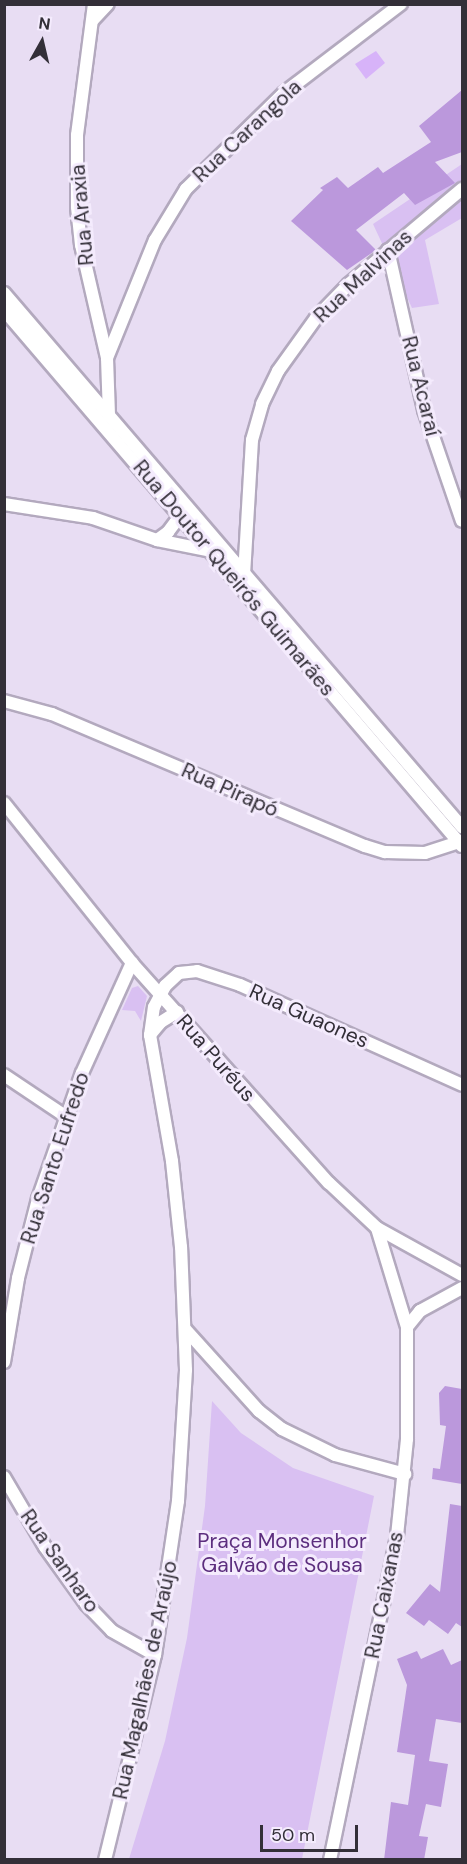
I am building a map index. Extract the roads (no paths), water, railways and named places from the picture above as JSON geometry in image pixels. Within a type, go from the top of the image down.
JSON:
[{"type":"street","name":"Rua Araxia","points":[[94,4],[76,135],[77,207],[81,245],[107,364],[106,417]]},
{"type":"street","points":[[92,21],[108,4]]},
{"type":"street","name":"Rua Carangola","points":[[96,397],[154,240],[171,209],[202,170],[284,93],[401,4]]},
{"type":"street","name":"Rua Malvinas","points":[[241,585],[245,572],[252,440],[262,404],[278,371],[316,318],[388,250],[462,189]]},
{"type":"street","name":"Rua Acaraí","points":[[388,250],[424,410],[462,521]]},
{"type":"street","name":"Rua Doutor Queirós Guimarães","points":[[4,293],[96,397],[106,417]]},
{"type":"street","name":"Rua Doutor Queirós Guimarães","points":[[4,310],[106,417],[184,512],[209,551],[241,585],[461,843]]},
{"type":"street","points":[[4,504],[93,518],[157,540],[209,551],[224,549]]},
{"type":"street","points":[[157,540],[184,512]]},
{"type":"street","name":"Rua Doutor Queirós Guimarães","points":[[184,512],[245,572],[462,827]]},
{"type":"street","name":"Rua Pirapó","points":[[4,700],[52,714],[365,846],[385,852],[425,854],[461,843]]},
{"type":"street","name":"Rua Puréus","points":[[4,803],[132,963],[329,1183],[378,1228],[462,1275]]},
{"type":"street","name":"Rua Santo Eufredo","points":[[4,1362],[18,1278],[65,1116],[132,963]]},
{"type":"street","name":"Rua Guaones","points":[[160,993],[179,973],[216,975],[462,1085]]},
{"type":"street","name":"Rua Magalhães de Araújo","points":[[105,1860],[155,1655],[178,1501],[186,1330],[172,1161],[150,1035],[151,1019],[160,993]]},
{"type":"street","points":[[150,1035],[161,1022],[177,1012]]},
{"type":"street","points":[[4,1076],[65,1116]]},
{"type":"street","name":"Rua Caixanas","points":[[330,1860],[397,1536],[405,1474],[407,1327],[378,1228]]},
{"type":"street","points":[[407,1327],[420,1311],[462,1288]]},
{"type":"street","points":[[186,1330],[253,1404],[282,1429],[335,1455],[405,1474]]},
{"type":"street","name":"Rua Sanharo","points":[[4,1477],[45,1547],[86,1604],[112,1630],[155,1655]]},
{"type":"park label","name":"Praça Monsenhor Galvão de Sousa","points":[[282,1553]]}]
